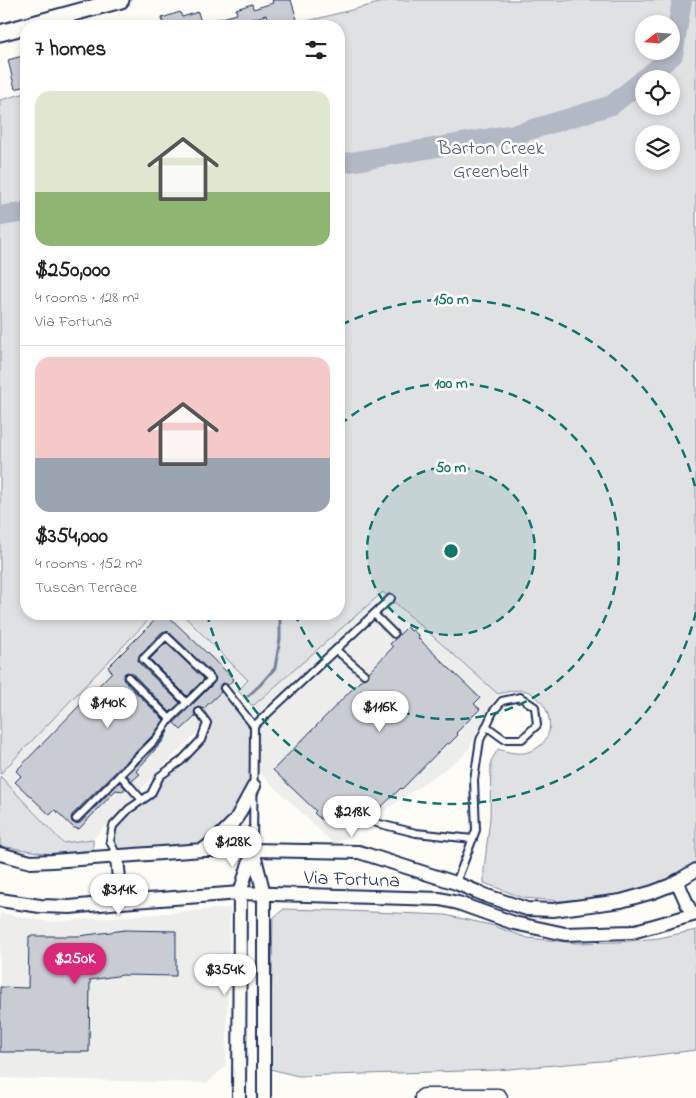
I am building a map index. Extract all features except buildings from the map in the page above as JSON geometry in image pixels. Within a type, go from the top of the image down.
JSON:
[{"type":"main road","points":[[424,1098],[498,1098]]},
{"type":"street","points":[[37,20],[80,5],[121,0]]},
{"type":"street","points":[[0,33],[20,26]]},
{"type":"street","points":[[203,850],[235,821],[254,786]]},
{"type":"street","name":"Via Fortuna","points":[[0,854],[32,862],[203,850],[359,852],[456,883],[487,896],[527,909],[553,910],[621,901],[653,892],[696,870]]},
{"type":"street","points":[[239,1098],[240,893],[253,850]]},
{"type":"street","points":[[253,850],[264,894],[264,1098]]},
{"type":"street","points":[[117,857],[121,902]]},
{"type":"street","points":[[677,881],[694,914]]},
{"type":"street","points":[[450,901],[456,883]]},
{"type":"street","name":"Via Fortuna","points":[[0,900],[40,906],[70,907],[240,893],[440,899],[458,903],[514,923],[565,934],[632,932],[694,914]]},
{"type":"lane","points":[[254,726],[391,598]]},
{"type":"lane","points":[[374,614],[394,634]]},
{"type":"lane","points":[[76,819],[157,738],[170,719],[187,703],[211,679],[166,636],[143,659],[187,703]]},
{"type":"lane","points":[[336,650],[364,674]]},
{"type":"lane","points":[[128,677],[170,719]]},
{"type":"lane","points":[[224,688],[254,726],[253,850]]},
{"type":"lane","points":[[456,883],[476,830],[474,780],[480,740],[486,726],[493,712],[502,701],[520,697],[536,707],[537,725],[522,739],[504,738],[486,726]]},
{"type":"lane","points":[[117,857],[110,841],[112,826],[129,809],[151,794],[160,776],[181,761],[201,740],[207,723],[199,712]]},
{"type":"lane","points":[[120,775],[142,800]]},
{"type":"lane","points":[[376,823],[416,833],[473,839]]},
{"type":"shaded area","points":[[383,592],[498,694],[465,755],[335,845],[259,772],[254,705]]},
{"type":"shaded area","points":[[148,620],[188,620],[248,680],[93,839],[63,843],[0,774]]},
{"type":"shaded area","points":[[230,908],[226,1066],[207,1083],[0,1078],[0,913],[51,922]]},
{"type":"green space","name":"Barton Creek Greenbelt","points":[[391,0],[696,0],[696,864],[677,877],[637,892],[560,901],[524,898],[484,883],[490,818],[491,761],[498,749],[521,753],[538,747],[545,741],[549,732],[548,714],[544,706],[529,692],[517,690],[498,694],[383,592],[254,705],[251,705],[238,691],[248,680],[188,620],[345,620],[345,20],[312,20]]},
{"type":"green space","points":[[20,95],[20,620],[148,620],[0,774],[0,100]]},
{"type":"green space","points":[[224,688],[254,726],[254,786],[235,821],[203,850],[117,857],[110,841],[113,826],[151,794],[160,776],[201,740],[207,723],[199,712]]},
{"type":"green space","points":[[0,776],[63,843],[93,839],[93,850],[50,854],[0,846]]},
{"type":"green space","points":[[284,909],[445,915],[491,925],[528,938],[576,943],[618,942],[659,938],[696,930],[696,1050],[625,1059],[497,1070],[298,1076],[270,1069],[273,918]]},
{"type":"waterway","points":[[655,70],[673,55],[682,0]]},
{"type":"waterway","points":[[345,163],[520,133],[612,105],[635,86]]},
{"type":"waterway","points":[[0,216],[20,213]]},
{"type":"waterway","points":[[248,696],[275,668],[280,639],[280,620]]}]
